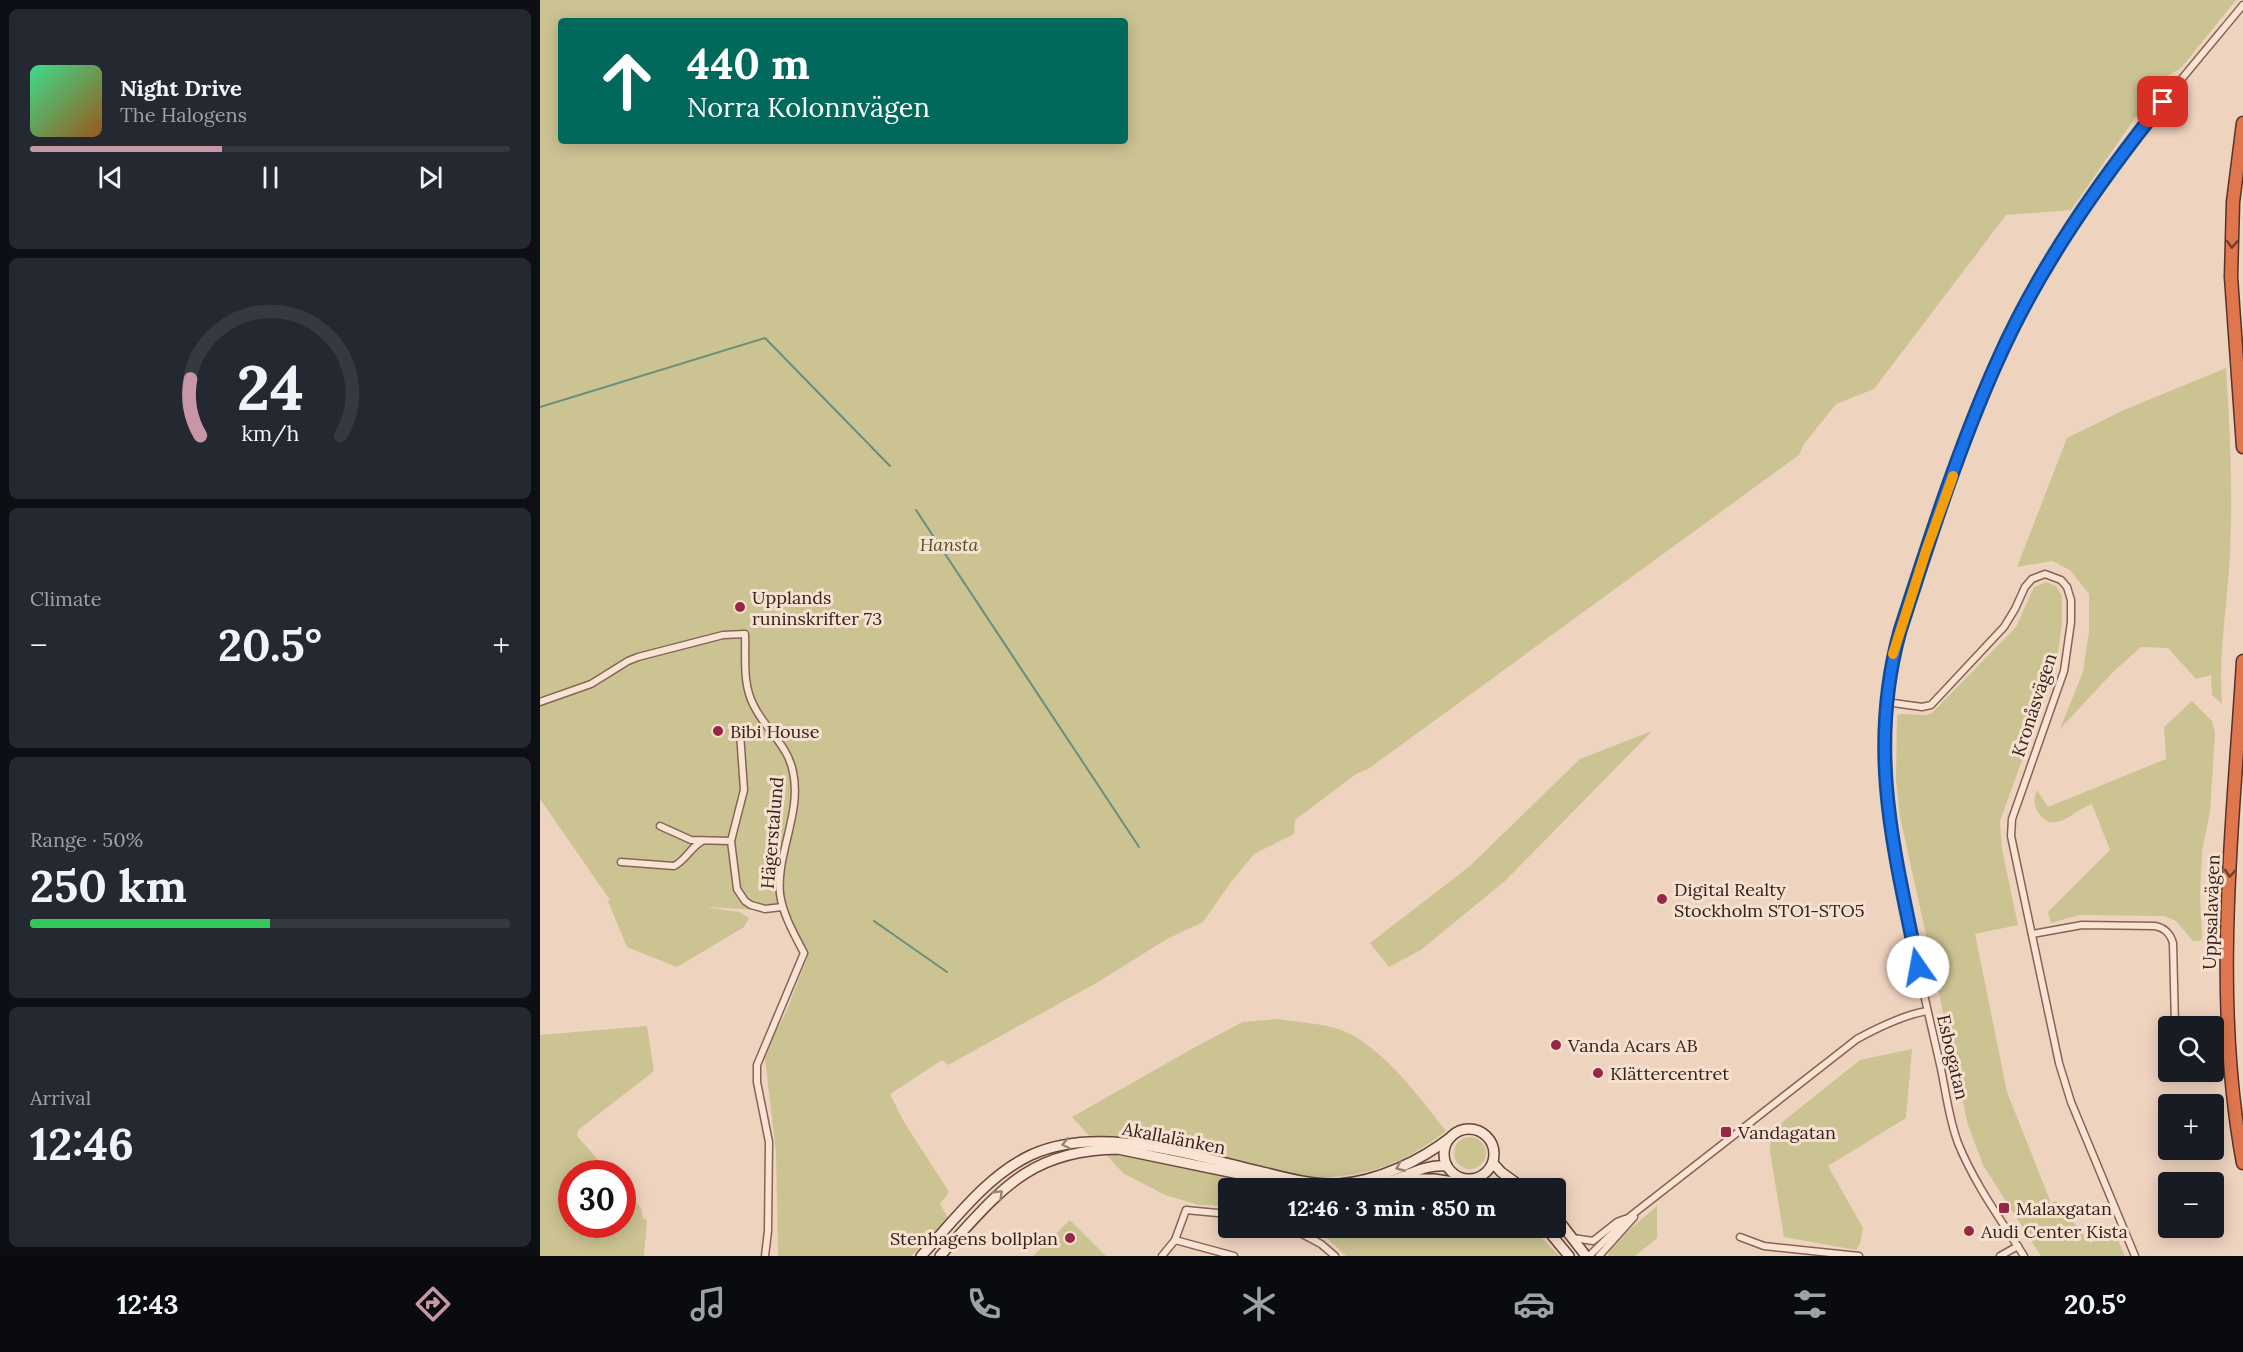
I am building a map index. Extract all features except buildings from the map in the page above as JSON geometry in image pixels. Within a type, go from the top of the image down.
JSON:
[{"type":"highway","points":[[2243,123],[2233,202],[2232,305],[2243,447]]},
{"type":"highway","name":"Uppsalavägen","points":[[2243,661],[2227,914],[2226,974],[2230,1076],[2243,1163]]},
{"type":"main road","points":[[1462,1178],[1456,1176],[1447,1166],[1444,1151],[1451,1137],[1467,1129],[1480,1132],[1491,1141],[1495,1155],[1493,1163],[1484,1175],[1475,1178]]},
{"type":"main road","name":"Akallalänken","points":[[921,1256],[988,1184],[1003,1172],[1031,1155],[1062,1144],[1099,1141],[1149,1146],[1306,1182],[1338,1184],[1375,1177],[1408,1164],[1451,1137]]},
{"type":"main road","name":"Akallalänken","points":[[940,1256],[986,1206],[1015,1179],[1044,1162],[1084,1151],[1118,1149],[1260,1178]]},
{"type":"main road","points":[[1493,1163],[1509,1178]]},
{"type":"main road","points":[[1397,1178],[1419,1169],[1447,1166]]},
{"type":"main road","points":[[1566,1230],[1588,1256]]},
{"type":"main road","points":[[1554,1238],[1569,1256]]},
{"type":"street","name":"Esbogatan","points":[[2024,1256],[1969,1166],[1958,1142],[1927,1011],[1889,817],[1883,732],[1893,656],[1961,453],[1997,362],[2035,289],[2076,219],[2150,118],[2243,5]]},
{"type":"street","name":"Kronåsvägen","points":[[1886,702],[1922,707],[1930,705],[2004,627],[2025,587],[2032,579],[2044,574],[2052,575],[2067,587],[2072,600],[2064,671],[2012,819],[2011,836],[2059,1064],[2071,1102],[2135,1256]]},
{"type":"street","name":"Hägerstalund","points":[[540,702],[591,684],[638,657],[723,635],[746,634],[746,682],[749,694],[754,707],[785,749],[795,780],[793,806],[780,878],[782,907],[804,953],[758,1065],[758,1082],[769,1142],[768,1231],[765,1256]]},
{"type":"street","name":"Hägerstalund","points":[[740,733],[744,790],[731,841],[734,875],[740,895],[745,901],[765,909],[782,907]]},
{"type":"street","points":[[660,826],[681,837],[702,841],[731,841]]},
{"type":"street","points":[[621,862],[674,866],[679,864],[695,845],[702,841]]},
{"type":"street","points":[[2031,934],[2082,926],[2161,927],[2169,933],[2173,943],[2175,1016]]},
{"type":"street","points":[[1588,1256],[1628,1218],[1857,1039],[1905,1017],[1927,1011]]},
{"type":"street","points":[[1599,1256],[1643,1208]]},
{"type":"street","points":[[1162,1256],[1175,1240],[1186,1210],[1218,1213]]},
{"type":"street","points":[[1572,1238],[1593,1241],[1617,1222],[1628,1218]]},
{"type":"street","points":[[1740,1237],[1764,1246],[1859,1256]]},
{"type":"street","points":[[1310,1238],[1335,1256]]},
{"type":"street","points":[[1175,1240],[1234,1256]]},
{"type":"street","points":[[2000,1256],[2018,1246]]},
{"type":"green space","name":"Hansta","points":[[540,0],[2236,0],[2181,68],[2162,79],[2071,210],[2006,215],[1874,389],[1836,404],[1804,444],[1799,455],[1295,820],[1294,834],[1254,854],[1203,922],[1167,939],[1098,982],[948,1065],[942,1060],[890,1094],[904,1122],[949,1192],[940,1204],[949,1220],[911,1256],[778,1256],[776,1152],[765,1059],[807,958],[792,938],[779,911],[705,907],[739,912],[749,918],[744,927],[677,967],[627,947],[608,901],[610,900],[540,799]]},
{"type":"green space","points":[[2226,368],[2230,437],[2231,529],[2221,666],[2222,704],[2212,695],[2211,675],[2196,679],[2168,648],[2141,647],[2114,671],[2060,729],[2083,672],[2089,632],[2089,594],[2070,570],[2052,561],[2017,567],[2067,438],[2124,410]]},
{"type":"green space","points":[[2046,582],[2056,586],[2062,596],[2062,624],[2056,667],[2000,821],[2002,849],[2018,925],[1975,934],[2007,1092],[2051,1203],[2056,1201],[2090,1243],[2115,1233],[2125,1256],[2041,1256],[1983,1165],[1968,1125],[1900,817],[1896,780],[1897,715],[1932,713],[2016,627],[2034,587]]},
{"type":"green space","points":[[2192,701],[2212,721],[2215,733],[2210,812],[2202,851],[2200,895],[2202,937],[2200,941],[2193,941],[2176,921],[2164,916],[2079,915],[2051,923],[2048,912],[2110,850],[2092,804],[2064,820],[2051,822],[2044,819],[2036,809],[2034,801],[2037,790],[2048,807],[2166,759],[2164,727]]},
{"type":"green space","points":[[1652,731],[1506,880],[1421,950],[1389,967],[1370,943],[1470,866],[1580,759]]},
{"type":"green space","points":[[1278,1019],[1314,1024],[1350,1034],[1390,1064],[1446,1131],[1406,1157],[1364,1172],[1331,1178],[1218,1178],[1218,1206],[1199,1205],[1165,1195],[1123,1173],[1072,1117],[1243,1022]]},
{"type":"green space","points":[[647,1026],[654,1071],[578,1130],[577,1136],[598,1160],[558,1160],[558,1238],[636,1238],[636,1202],[641,1208],[643,1219],[647,1220],[644,1256],[540,1256],[540,1035]]},
{"type":"green space","points":[[1912,1049],[1906,1118],[1828,1166],[1863,1228],[1860,1244],[1856,1250],[1784,1237],[1770,1151],[1771,1131],[1860,1060]]},
{"type":"green space","points":[[1470,1137],[1481,1142],[1486,1153],[1481,1164],[1470,1169],[1459,1164],[1454,1153],[1459,1142]]},
{"type":"green space","points":[[1657,1206],[1657,1238],[1635,1256],[1608,1256],[1629,1230]]},
{"type":"green space","name":"Stenhagens bollplan","points":[[1070,1220],[1106,1256],[1033,1256]]},
{"type":"green space","points":[[1326,1238],[1541,1238],[1560,1256],[1346,1256]]},
{"type":"waterway","points":[[540,407],[765,338],[890,466]]},
{"type":"waterway","points":[[916,510],[1139,847]]},
{"type":"waterway","points":[[874,921],[947,972]]},
{"type":"slow traffic","points":[[1893,654],[1953,476]]},
{"type":"place","name":"Upplands runinskrifter 73","points":[[740,607]]},
{"type":"place","name":"Bibi House","points":[[718,731]]},
{"type":"place","name":"Digital Realty Stockholm STO1-STO5","points":[[1662,899]]},
{"type":"place","name":"Vanda Acars AB","points":[[1556,1045]]},
{"type":"place","name":"Klättercentret","points":[[1598,1073]]},
{"type":"place","name":"Vandagatan","points":[[1726,1132]]},
{"type":"place","name":"Malaxgatan","points":[[2004,1208]]},
{"type":"place","name":"Audi Center Kista","points":[[1969,1231]]},
{"type":"place","name":"Stenhagens bollplan","points":[[1070,1238]]},
{"type":"route","points":[[1918,967],[1895,854],[1885,776],[1883,732],[1886,702],[1893,656],[1900,631],[1961,453],[1997,362],[2014,327],[2076,219],[2163,102]]}]
